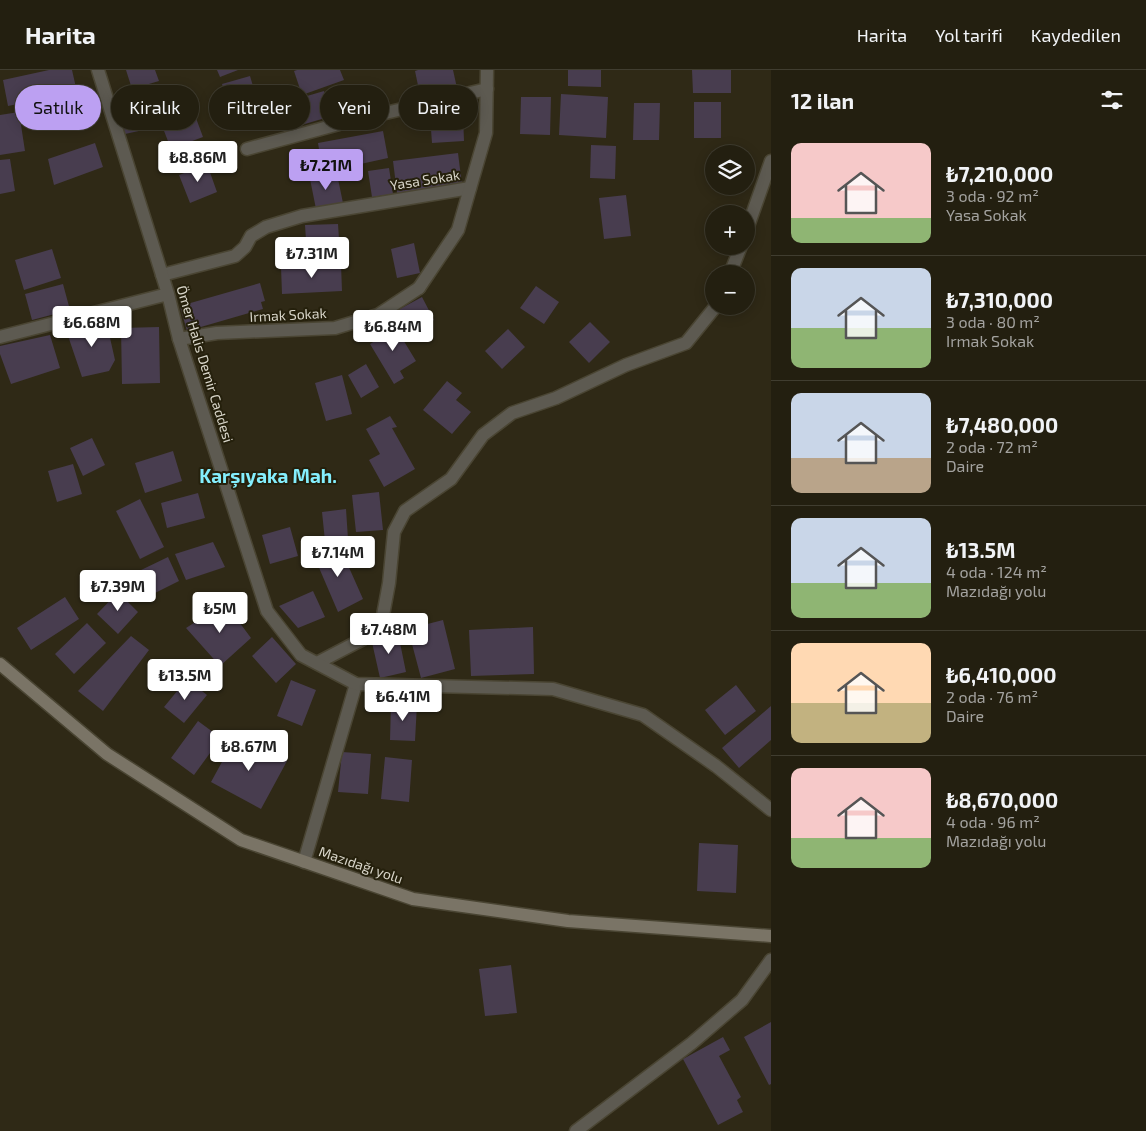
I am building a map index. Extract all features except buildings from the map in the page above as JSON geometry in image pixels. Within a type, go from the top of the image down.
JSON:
[{"type":"main road","name":"Mazıdağı yolu","points":[[0,664],[107,754],[241,840],[413,899],[568,921],[771,936]]},
{"type":"street","name":"Ömer Halis Demir Caddesi","points":[[98,70],[168,294],[179,339],[267,612],[301,655],[356,684],[553,689],[643,716],[716,766],[771,810]]},
{"type":"street","points":[[470,188],[486,133],[487,70]]},
{"type":"street","points":[[248,149],[339,124],[487,88]]},
{"type":"street","points":[[755,207],[771,162]]},
{"type":"street","name":"Yasa Sokak","points":[[162,275],[235,256],[245,247],[250,236],[266,227],[302,216],[470,188]]},
{"type":"street","name":"Irmak Sokak","points":[[179,339],[217,333],[335,328],[378,315],[419,288],[458,230],[470,188]]},
{"type":"street","points":[[0,337],[168,294]]},
{"type":"street","points":[[317,663],[363,639],[380,626],[389,583],[394,532],[405,511],[451,479],[483,435],[512,413],[556,398],[626,366],[686,343],[709,315]]},
{"type":"street","points":[[304,862],[356,684]]},
{"type":"street","points":[[576,1131],[692,1042],[742,1000],[771,960]]},
{"type":"district","name":"Karşıyaka Mah.","points":[[268,476]]}]
